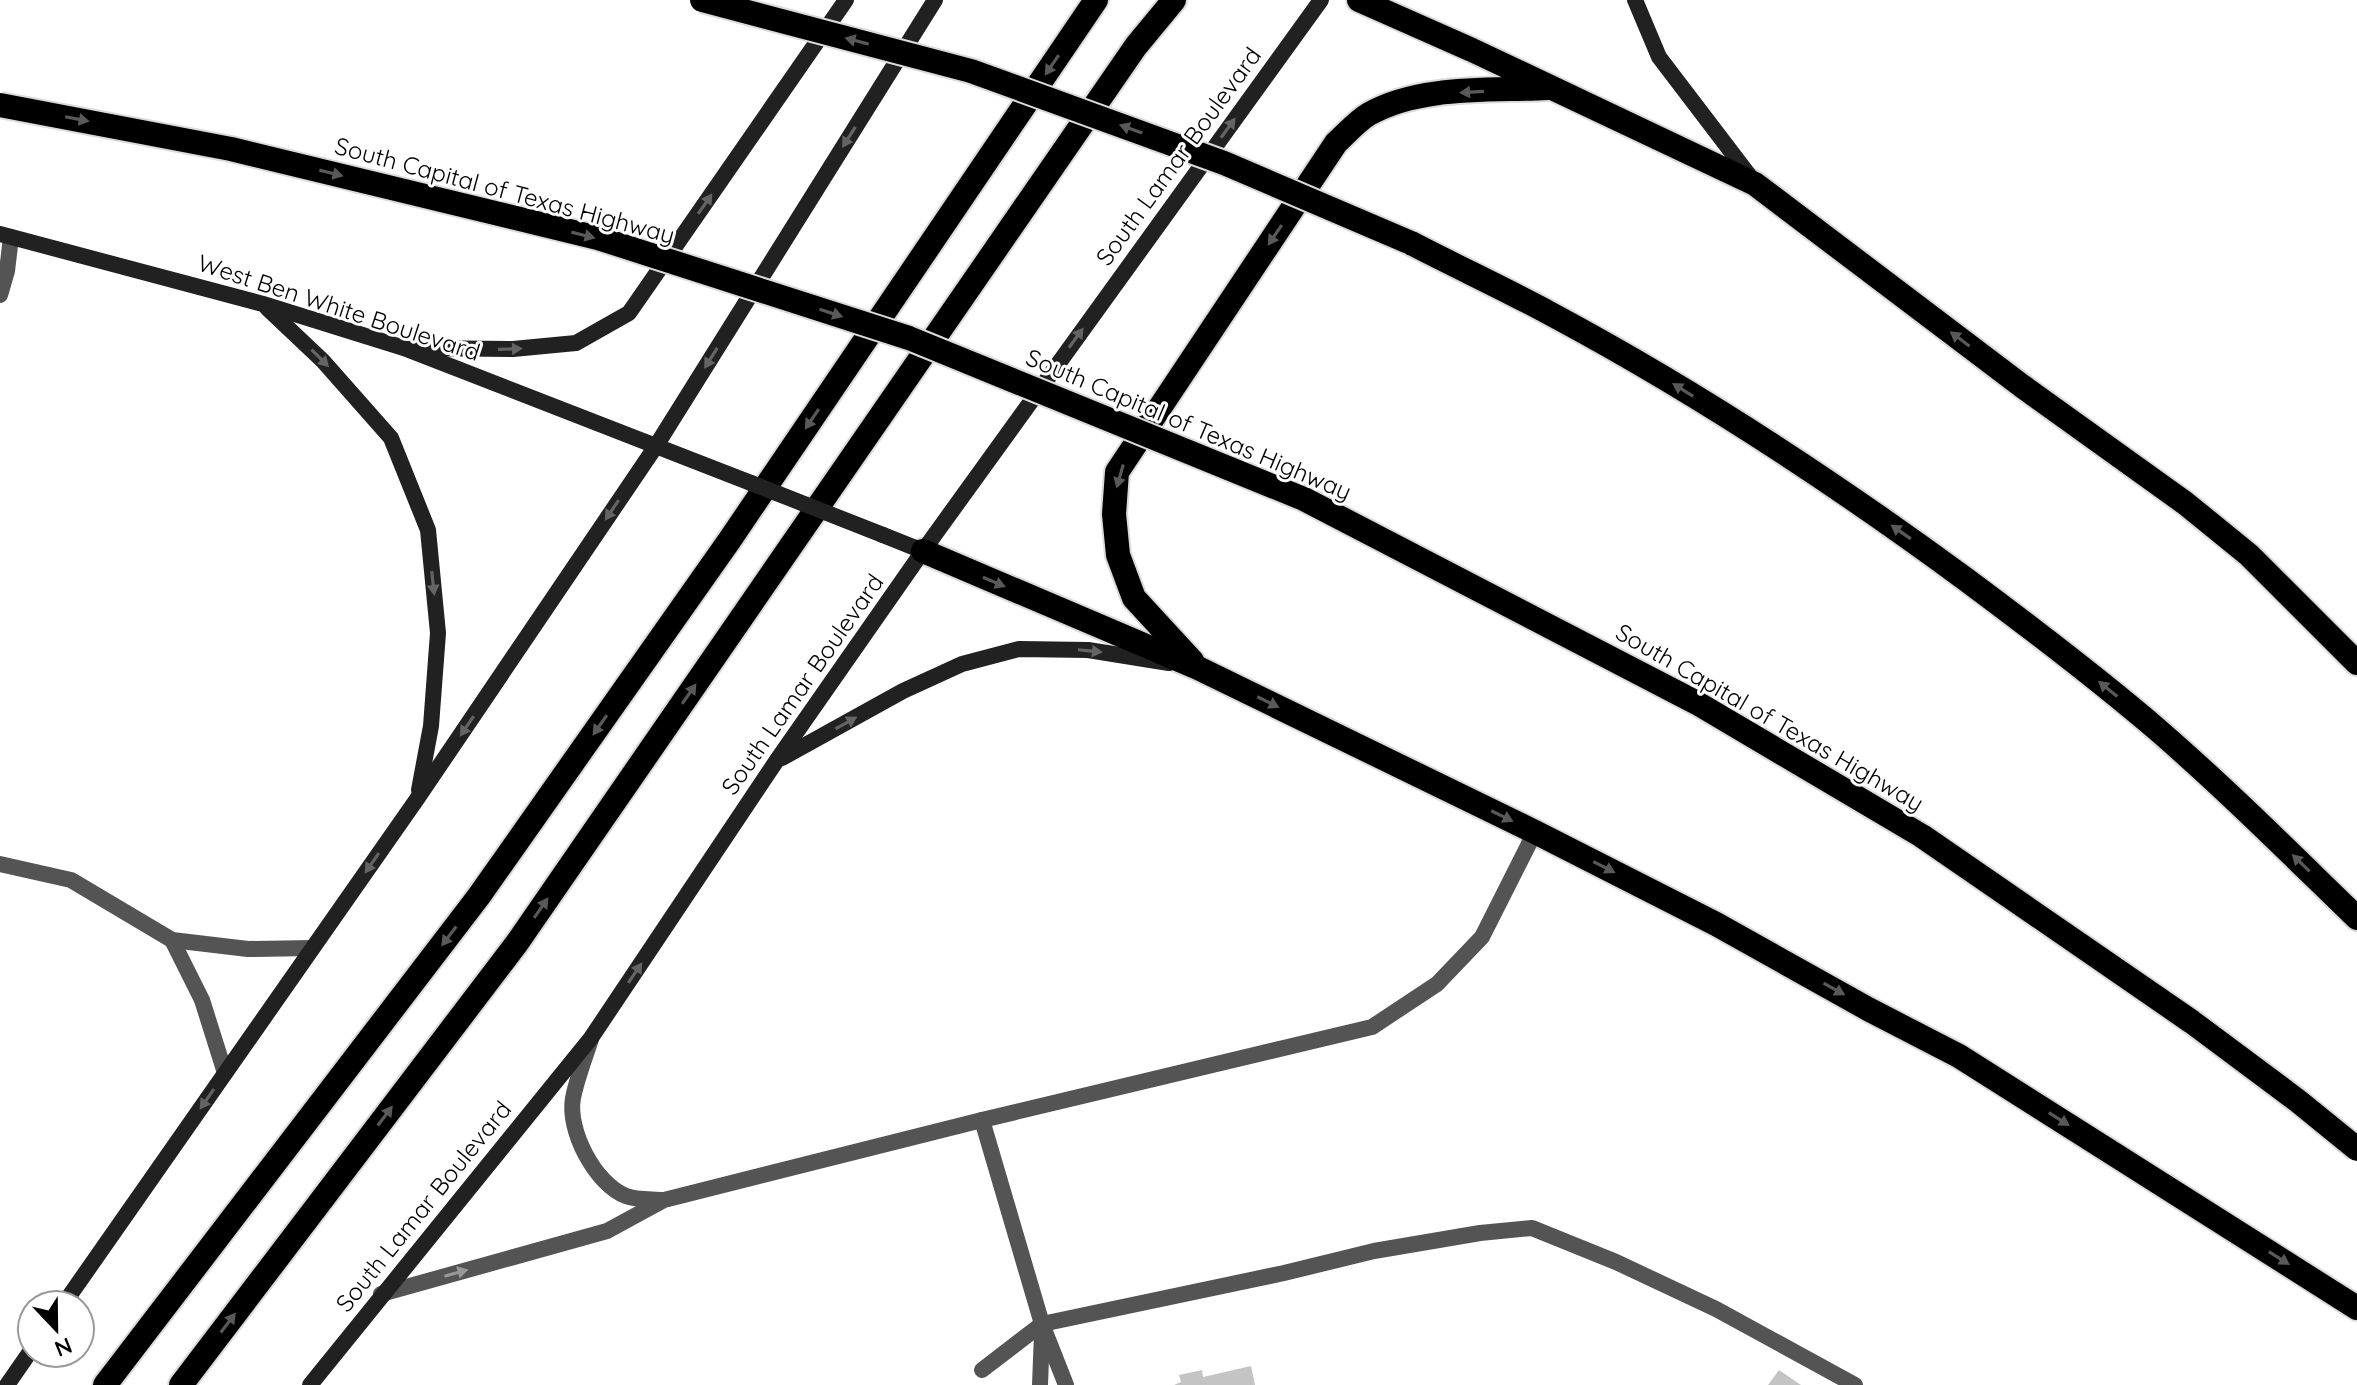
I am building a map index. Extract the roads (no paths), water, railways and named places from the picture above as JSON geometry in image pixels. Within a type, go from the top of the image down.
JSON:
[{"type":"highway","points":[[702,0],[971,71],[1224,163],[1411,243],[1551,314],[1669,381],[1785,454],[1900,531],[2010,612],[2158,730],[2357,918]]},
{"type":"highway","points":[[105,1385],[479,896],[729,541],[1096,0]]},
{"type":"highway","points":[[181,1385],[517,943],[1136,46],[1174,0]]},
{"type":"highway","points":[[1359,0],[1755,184],[2022,386],[2185,503],[2249,555],[2357,663]]},
{"type":"highway","points":[[1198,668],[1134,598],[1118,555],[1114,514],[1117,472],[1336,143],[1367,115],[1427,94],[1549,87]]},
{"type":"highway","name":"South Capital of Texas Highway","points":[[0,105],[231,149],[598,238],[909,338],[1304,499],[1697,703],[1922,836],[2192,1022],[2357,1149]]},
{"type":"highway","points":[[923,551],[1198,668],[1716,924],[1959,1056],[2357,1308]]},
{"type":"main road","points":[[404,348],[513,349],[576,343],[629,313],[846,0]]},
{"type":"main road","points":[[74,1289],[417,799],[656,446],[935,0]]},
{"type":"main road","name":"South Lamar Boulevard","points":[[310,1385],[591,1038],[777,760],[923,551],[1321,0]]},
{"type":"main road","points":[[1635,0],[1659,57],[1755,184]]},
{"type":"main road","name":"West Ben White Boulevard","points":[[6,236],[263,304],[404,348],[656,446]]},
{"type":"main road","points":[[263,304],[323,361],[391,438],[428,530],[438,633],[431,726],[417,799]]},
{"type":"main road","points":[[656,446],[923,551]]},
{"type":"main road","points":[[777,760],[903,691],[962,664],[1019,649],[1088,650],[1198,668]]},
{"type":"street","points":[[0,295],[7,271],[6,236]]},
{"type":"street","points":[[381,1294],[607,1231],[664,1200],[1372,1027],[1437,984],[1482,937],[1535,832]]},
{"type":"street","points":[[0,864],[71,880],[172,940],[248,949],[312,948]]},
{"type":"street","points":[[172,940],[202,1000],[225,1073]]},
{"type":"street","points":[[591,1038],[572,1101],[577,1136],[591,1163],[611,1187],[628,1197],[664,1200]]},
{"type":"street","points":[[982,1120],[1042,1324],[1066,1385]]},
{"type":"street","points":[[982,1370],[1042,1324],[1374,1251],[1480,1233],[1532,1228],[1616,1262],[1716,1309],[1855,1385]]},
{"type":"street","points":[[1040,1385],[1042,1324]]}]
